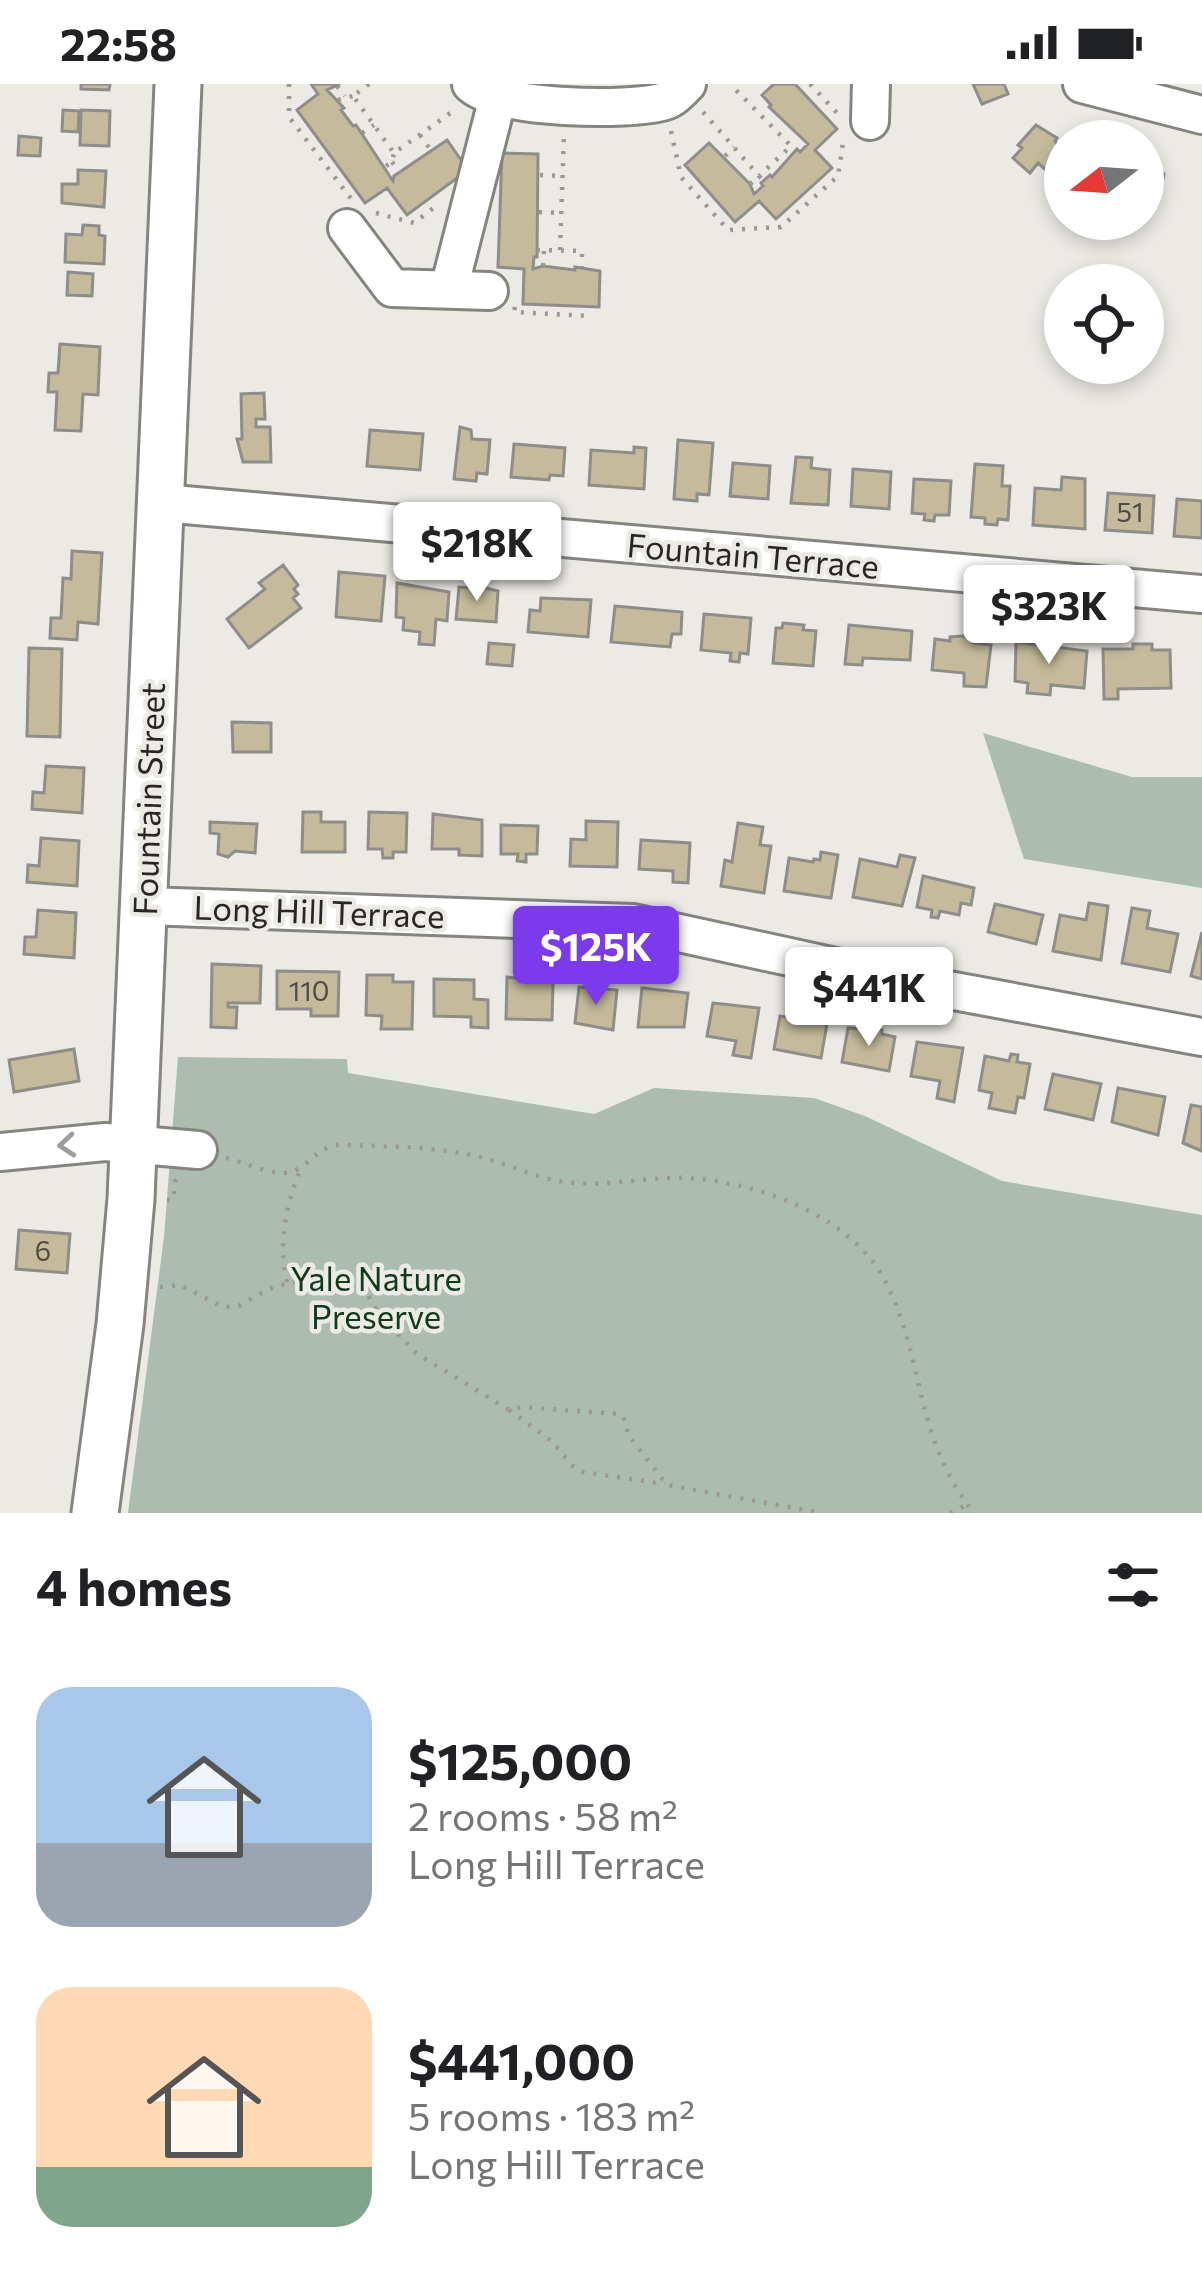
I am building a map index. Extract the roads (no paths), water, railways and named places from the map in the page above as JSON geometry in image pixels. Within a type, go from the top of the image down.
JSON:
[{"type":"main road","name":"Fountain Street","points":[[95,1513],[124,1282],[134,1142],[178,84]]},
{"type":"street","points":[[855,118],[872,84]]},
{"type":"street","points":[[1082,84],[1202,115]]},
{"type":"street","points":[[449,289],[476,96],[640,106],[695,98]]},
{"type":"street","points":[[347,228],[392,288],[502,292]]},
{"type":"street","name":"Fountain Terrace","points":[[162,503],[1202,594]]},
{"type":"street","name":"Long Hill Terrace","points":[[145,906],[633,923],[899,981],[1202,1037]]},
{"type":"street","points":[[0,1152],[134,1142],[198,1150]]},
{"type":"park label","name":"Yale Nature Preserve","points":[[376,1298]]}]
